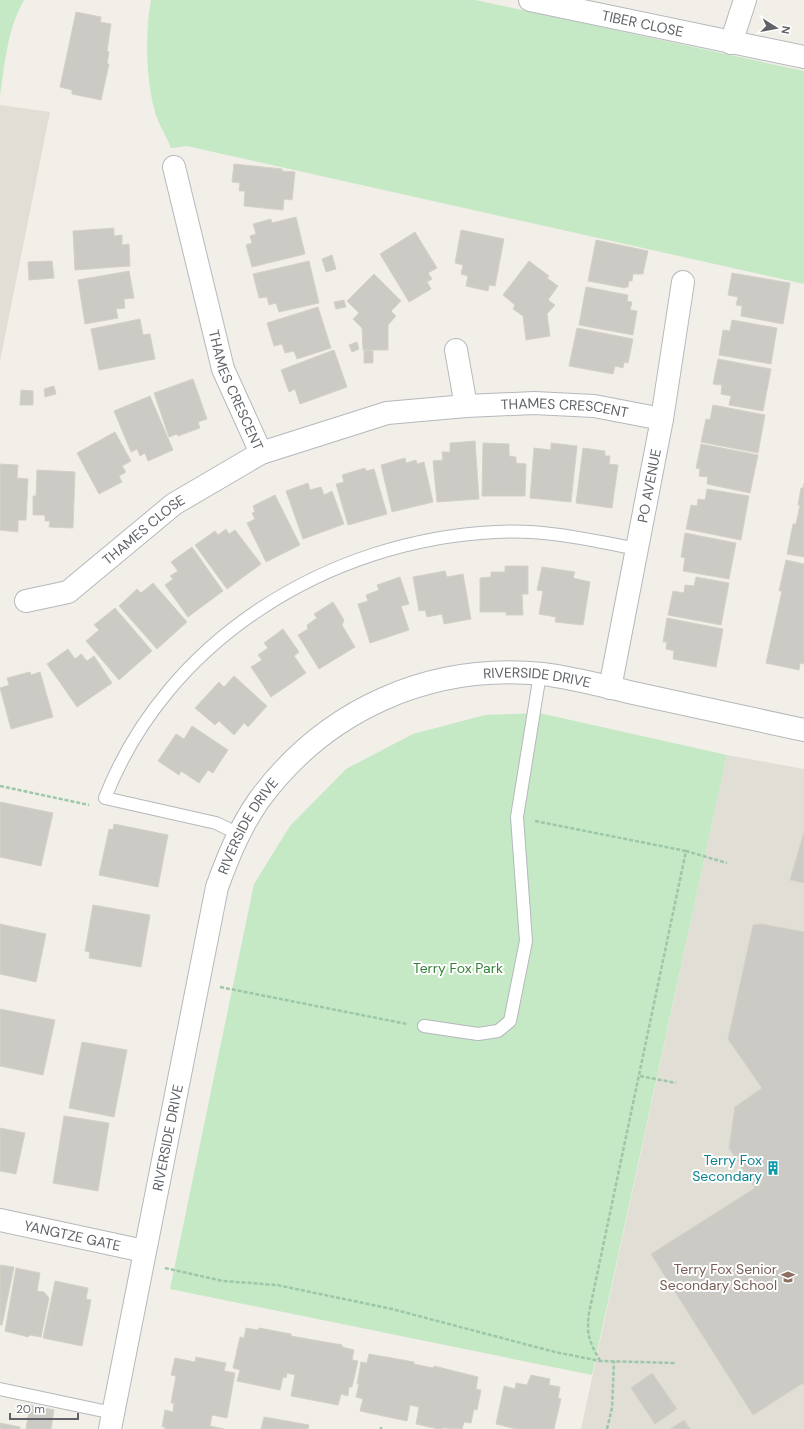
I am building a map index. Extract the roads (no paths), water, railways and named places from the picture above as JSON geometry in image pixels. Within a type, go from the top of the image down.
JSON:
[{"type":"street","name":"TIBER CLOSE","points":[[530,0],[804,57]]},
{"type":"street","points":[[731,43],[745,0]]},
{"type":"street","name":"THAMES CRESCENT","points":[[174,167],[223,369],[261,453],[388,413],[466,406],[534,403],[594,406],[662,419]]},
{"type":"street","name":"PO AVENUE","points":[[610,688],[662,419],[683,282]]},
{"type":"street","points":[[456,350],[466,406]]},
{"type":"street","name":"THAMES CLOSE","points":[[26,601],[68,592],[174,504],[261,453]]},
{"type":"street","name":"RIVERSIDE DRIVE","points":[[111,1421],[217,887],[239,834],[259,801],[287,767],[336,725],[363,708],[393,694],[422,684],[455,677],[489,674],[540,674],[804,730]]},
{"type":"street","name":"YANGTZE GATE","points":[[0,1220],[144,1251]]},
{"type":"lane","points":[[239,834],[216,823],[106,798],[113,778],[132,742],[164,695],[198,658],[233,628],[269,602],[346,563],[391,549],[440,538],[497,532],[533,533],[569,537],[637,549]]},
{"type":"lane","points":[[424,1026],[478,1034],[498,1030],[510,1021],[526,941],[517,817],[540,674]]},
{"type":"lane","points":[[0,1388],[111,1421]]},
{"type":"place","name":"Terry Fox Secondary","points":[[773,1168]]},
{"type":"place","name":"Terry Fox Senior Secondary School","points":[[788,1277]]},
{"type":"park label","name":"Terry Fox Park","points":[[458,968]]}]
